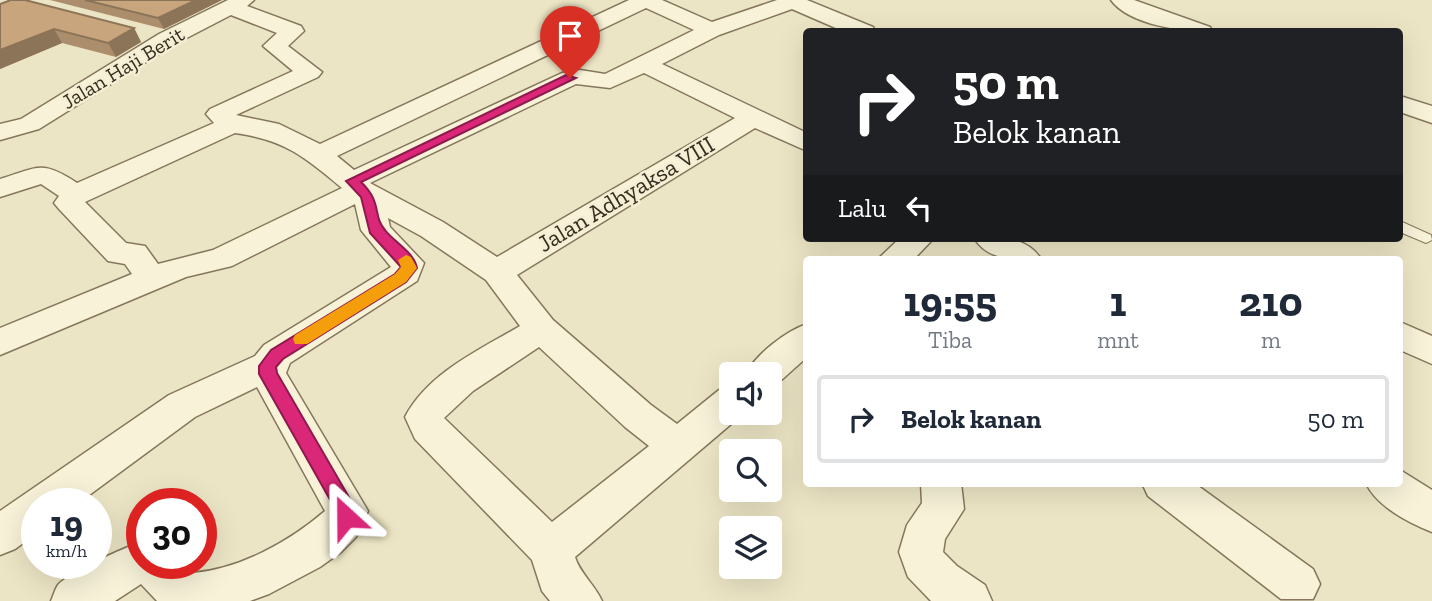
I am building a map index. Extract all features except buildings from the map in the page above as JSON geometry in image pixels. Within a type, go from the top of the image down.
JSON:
[{"type":"street","points":[[319,155],[645,0],[710,30]]},
{"type":"street","points":[[1121,0],[1130,7],[1190,28]]},
{"type":"street","points":[[0,342],[178,268],[221,259],[570,78],[583,77],[601,83],[647,65],[710,30],[795,1],[856,28]]},
{"type":"street","points":[[232,125],[219,114],[310,72],[274,46],[293,32],[237,3]]},
{"type":"street","name":"Jalan Haji Berit","points":[[0,132],[37,120],[167,39],[237,3]]},
{"type":"street","points":[[142,33],[167,39]]},
{"type":"street","points":[[647,65],[803,141]]},
{"type":"street","points":[[1403,104],[1432,115]]},
{"type":"street","name":"Jalan Adhyaksa VIII","points":[[497,272],[756,116]]},
{"type":"street","points":[[152,279],[134,253],[119,254],[69,203],[77,193],[232,125],[270,130],[319,155],[360,189],[432,229],[497,272],[541,329],[638,416],[678,446]]},
{"type":"street","points":[[0,188],[45,174],[77,193]]},
{"type":"street","points":[[67,488],[182,407],[268,366],[277,354],[407,273],[408,263],[376,230],[360,189]]},
{"type":"street","points":[[898,256],[914,242]]},
{"type":"street","points":[[996,242],[1020,256]]},
{"type":"street","points":[[541,329],[461,381],[429,407],[424,417],[429,428],[551,550],[558,576],[579,601]]},
{"type":"street","points":[[1403,336],[1432,351]]},
{"type":"street","points":[[166,579],[177,589],[192,595],[211,592],[277,569],[333,532],[346,517],[347,511],[268,374],[268,366]]},
{"type":"street","points":[[551,550],[719,412]]},
{"type":"street","points":[[941,487],[943,509],[925,528],[921,560],[930,574],[969,601]]},
{"type":"street","points":[[1167,487],[1297,584]]},
{"type":"street","points":[[1392,487],[1432,513]]},
{"type":"street","points":[[0,535],[21,520]]},
{"type":"street","points":[[74,601],[126,569]]},
{"type":"lane","points":[[1403,227],[1426,238]]},
{"type":"slow traffic","points":[[301,339],[407,273],[409,268],[406,260]]},
{"type":"route","points":[[346,517],[347,511],[268,374],[268,366],[277,354],[407,273],[408,263],[376,230],[368,196],[352,181],[570,78]]}]
